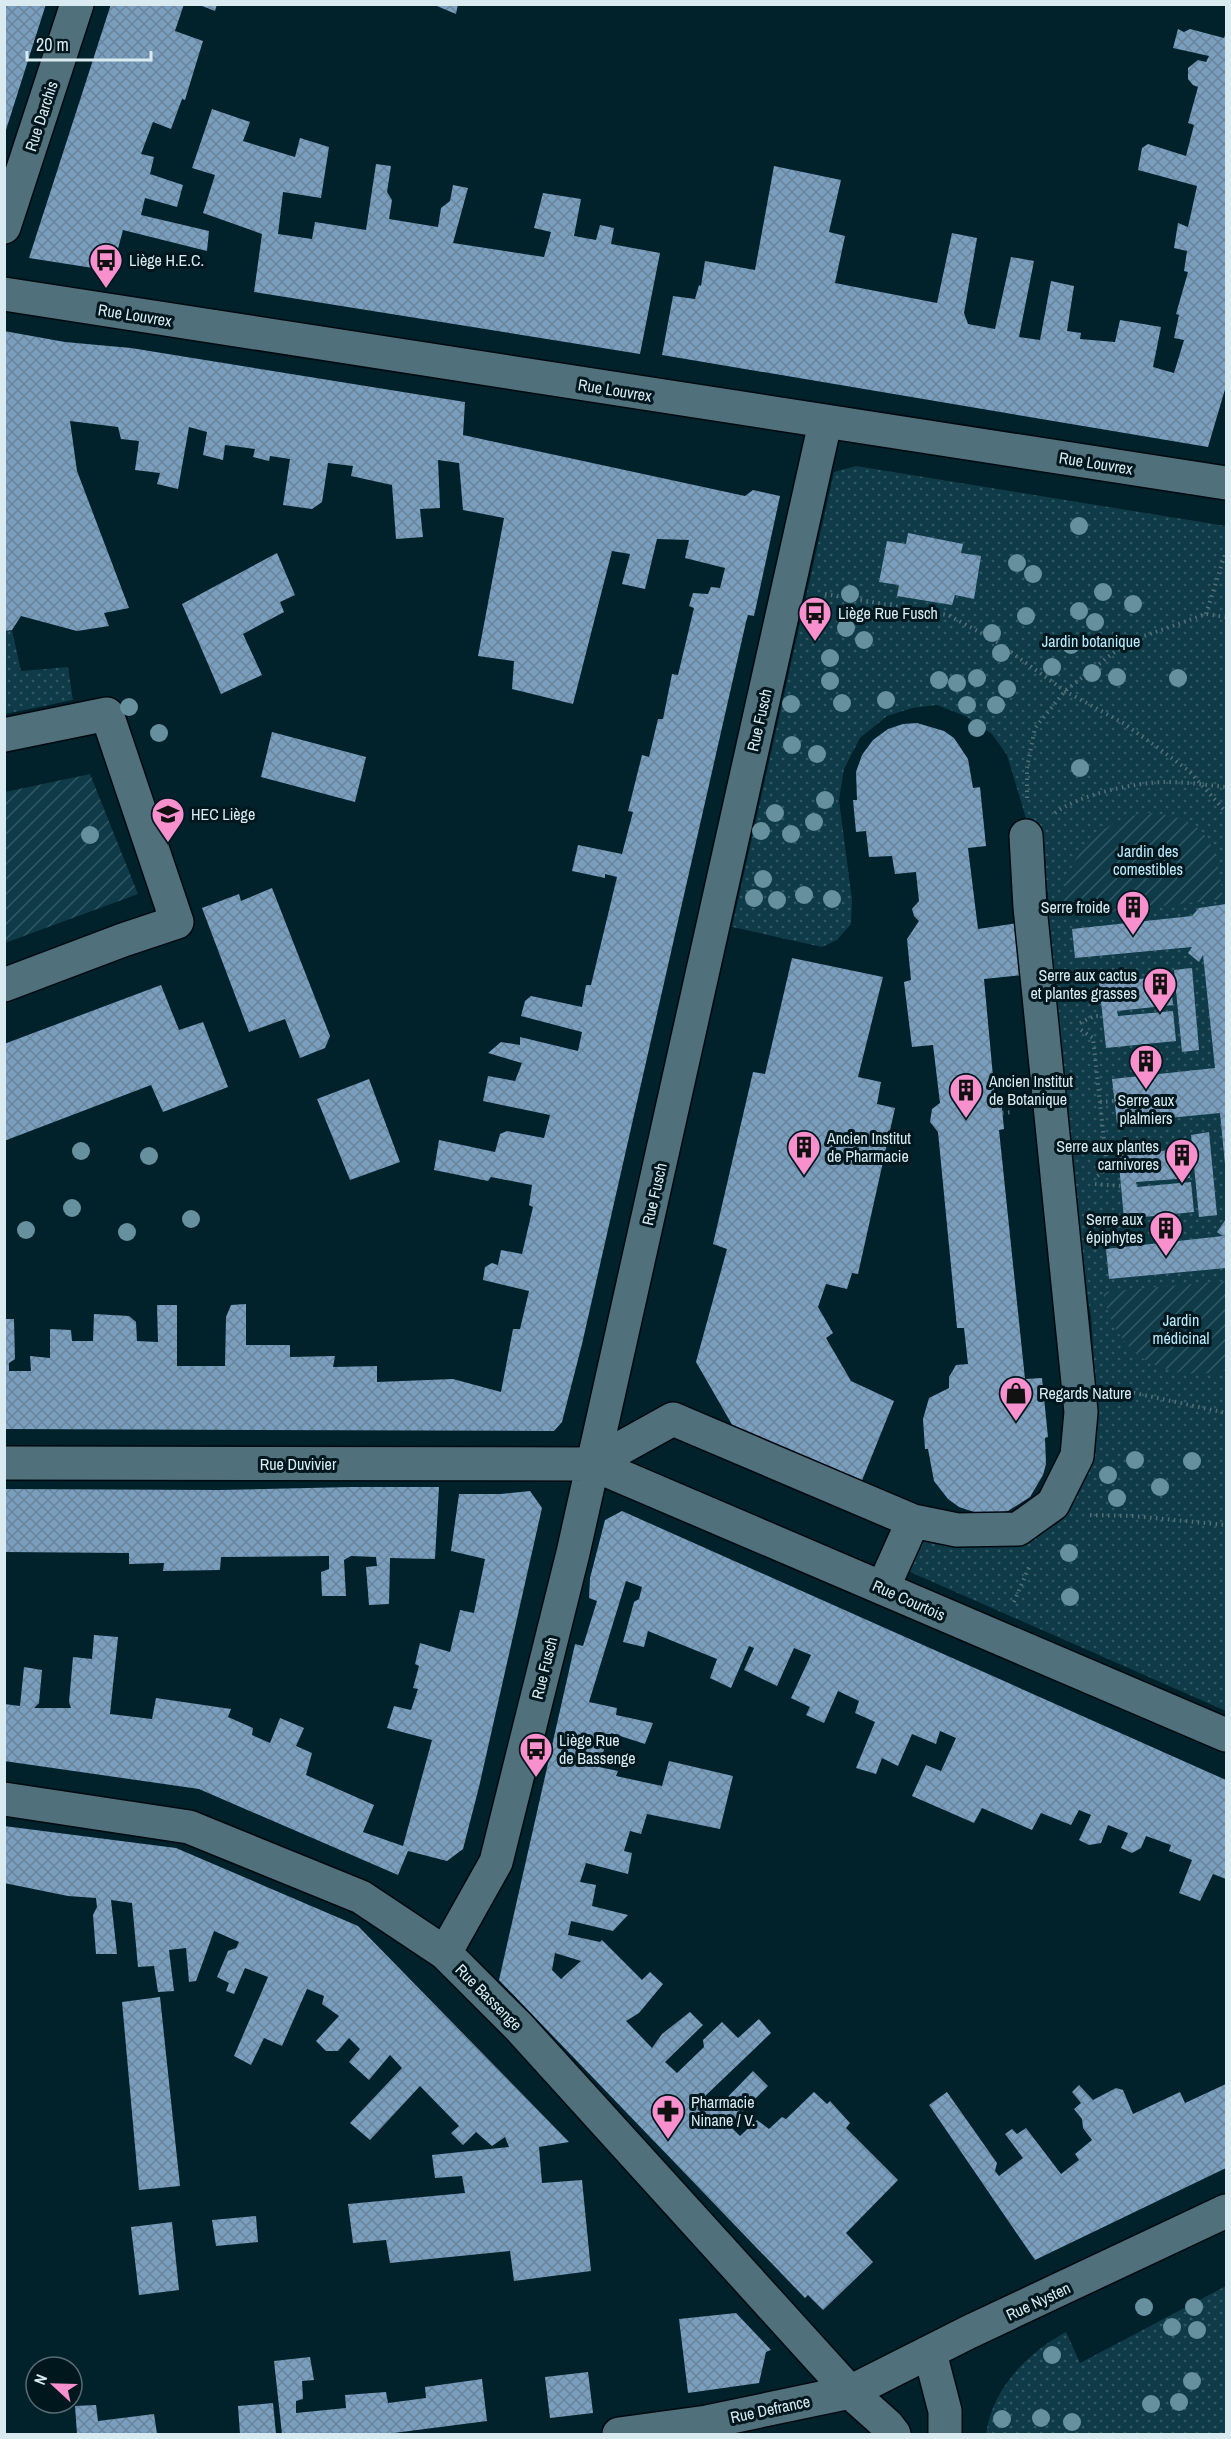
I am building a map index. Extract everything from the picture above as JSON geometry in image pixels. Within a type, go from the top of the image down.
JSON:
[{"type":"street","name":"Rue Darchis","points":[[4,227],[77,4]]},
{"type":"street","name":"Rue Louvrex","points":[[4,294],[825,423],[1227,483]]},
{"type":"street","name":"Rue Fusch","points":[[445,1953],[496,1862],[592,1464],[825,423]]},
{"type":"street","points":[[4,735],[107,714],[177,922],[123,940],[4,986]]},
{"type":"street","points":[[592,1464],[673,1419],[913,1521],[957,1530],[1018,1529],[1053,1504],[1077,1456],[1081,1412],[1030,907],[1026,837]]},
{"type":"street","name":"Rue Duvivier","points":[[4,1463],[592,1464]]},
{"type":"street","name":"Rue Courtois","points":[[592,1464],[1227,1735]]},
{"type":"street","points":[[883,1588],[913,1521]]},
{"type":"street","name":"Rue Bassenge","points":[[4,1799],[189,1827],[361,1897],[445,1953],[519,2027],[850,2392],[894,2434]]},
{"type":"street","name":"Rue Nysten","points":[[850,2392],[1227,2211]]},
{"type":"street","points":[[930,2353],[945,2411],[945,2434]]},
{"type":"street","name":"Rue Defrance","points":[[619,2434],[707,2422],[850,2392]]},
{"type":"path","points":[[1206,614],[1227,551]]},
{"type":"path","points":[[789,588],[948,615],[994,640],[1065,691],[1123,723],[1189,771],[1205,785],[1227,812]]},
{"type":"path","points":[[1026,837],[1027,768],[1035,728],[1065,691],[1127,642],[1206,614],[1227,617]]},
{"type":"path","points":[[1026,837],[1067,804],[1122,789],[1165,782],[1227,787]]},
{"type":"path","points":[[1070,1028],[1094,1016],[1103,1016]]},
{"type":"path","points":[[1078,1029],[1086,1031],[1093,1038],[1107,1168],[1086,1182]]},
{"type":"path","points":[[1100,1102],[1115,1101]]},
{"type":"path","points":[[1078,1381],[1227,1413]]},
{"type":"path","points":[[1053,1504],[1081,1515],[1133,1516],[1227,1525]]},
{"type":"path","points":[[998,1639],[1035,1555]]},
{"type":"green space","name":"Jardin botanique","points":[[856,466],[1226,526],[1226,1711],[901,1568],[918,1533],[1022,1542],[1057,1524],[1091,1465],[1097,1411],[1091,1316],[1086,1289],[1048,919],[1048,892],[1007,755],[992,734],[965,716],[937,705],[912,708],[887,716],[860,738],[844,769],[839,800],[852,900],[851,924],[837,940],[822,947],[732,927],[834,472]]},
{"type":"green space","points":[[12,630],[21,671],[68,667],[73,700],[5,714],[4,631]]},
{"type":"green space","points":[[90,774],[138,894],[5,943],[5,792]]},
{"type":"green space","name":"Jardin des comestibles","points":[[1148,813],[1185,820],[1206,837],[1213,849],[1223,899],[1066,917],[1064,897],[1067,879],[1082,851],[1104,829],[1118,821]]},
{"type":"green space","name":"Jardin médicinal","points":[[1226,1281],[1226,1370],[1204,1374],[1163,1369],[1146,1360],[1131,1348],[1118,1333],[1109,1314],[1103,1292]]},
{"type":"green space","points":[[1226,2286],[1226,2434],[986,2434],[996,2402],[1014,2374],[1038,2350],[1066,2332],[1080,2363]]},
{"type":"building","points":[[4,4],[46,4],[5,133],[4,133]]},
{"type":"building","points":[[111,4],[184,4],[175,31],[203,41],[185,100],[182,99],[171,129],[153,122],[141,154],[154,157],[150,174],[183,185],[177,207],[145,198],[141,215],[209,231],[207,251],[123,230],[112,271],[29,258]]},
{"type":"building","points":[[197,4],[217,4],[215,11]]},
{"type":"building","points":[[432,4],[458,4],[456,14]]},
{"type":"building","points":[[1178,29],[1184,32],[1190,29],[1224,38],[1226,32],[1226,386],[1208,447],[662,355],[673,296],[695,299],[699,285],[701,286],[705,261],[755,270],[774,166],[841,180],[829,232],[845,236],[835,283],[937,303],[952,233],[977,238],[964,313],[968,324],[995,329],[1011,257],[1034,261],[1019,337],[1040,340],[1051,281],[1074,286],[1067,331],[1081,333],[1080,339],[1115,342],[1120,320],[1161,327],[1153,367],[1174,373],[1184,340],[1174,338],[1179,315],[1176,314],[1188,272],[1184,271],[1187,251],[1174,248],[1178,223],[1188,227],[1197,186],[1138,170],[1142,148],[1148,144],[1186,156],[1194,125],[1188,123],[1198,87],[1188,79],[1188,68],[1198,60],[1206,62],[1209,56],[1173,48]]},
{"type":"building","points":[[212,109],[250,122],[243,141],[295,157],[300,138],[329,147],[321,198],[283,192],[278,234],[312,239],[315,222],[366,230],[376,164],[391,166],[387,192],[392,200],[389,219],[438,227],[441,208],[450,201],[453,185],[468,188],[453,243],[544,257],[551,232],[534,228],[543,193],[581,199],[574,236],[596,240],[600,225],[614,228],[611,244],[660,253],[640,354],[254,292],[262,234],[203,213],[215,175],[192,168]]},
{"type":"building","points":[[4,331],[65,342],[131,348],[465,402],[463,435],[745,496],[753,490],[780,496],[754,616],[748,615],[746,622],[582,1344],[562,1422],[554,1431],[4,1429],[4,1319],[14,1319],[15,1359],[9,1363],[9,1371],[31,1371],[30,1356],[50,1358],[50,1329],[71,1330],[72,1341],[93,1341],[94,1314],[129,1316],[136,1322],[137,1341],[158,1342],[157,1305],[177,1305],[177,1366],[225,1366],[226,1317],[231,1305],[246,1304],[246,1345],[290,1345],[290,1357],[335,1356],[333,1367],[377,1366],[377,1382],[453,1379],[501,1392],[513,1329],[520,1329],[529,1291],[483,1280],[485,1267],[492,1263],[498,1265],[501,1250],[522,1254],[533,1207],[529,1205],[532,1185],[491,1177],[488,1181],[434,1170],[439,1140],[495,1152],[500,1134],[507,1131],[544,1138],[550,1115],[483,1101],[488,1076],[515,1081],[522,1063],[488,1053],[501,1042],[520,1045],[520,1037],[578,1051],[582,1032],[521,1016],[525,1001],[531,996],[582,1007],[586,985],[591,985],[617,877],[605,874],[605,878],[572,871],[578,845],[622,854],[633,812],[628,811],[642,755],[649,757],[658,719],[663,719],[672,674],[678,675],[694,608],[689,606],[693,593],[708,594],[711,587],[720,588],[725,568],[685,558],[689,540],[657,539],[645,589],[622,584],[630,554],[612,551],[573,704],[512,689],[514,661],[478,656],[504,518],[463,510],[459,463],[438,460],[440,508],[420,509],[423,537],[396,539],[392,485],[351,476],[353,466],[328,463],[322,502],[312,509],[283,505],[290,459],[270,456],[269,461],[253,457],[255,449],[225,445],[223,460],[203,455],[207,432],[189,427],[178,489],[157,484],[160,473],[135,470],[139,441],[121,439],[118,427],[70,421],[77,471],[129,608],[104,613],[109,626],[77,631],[21,616],[12,630],[4,631]]},
{"type":"building","points":[[908,533],[963,544],[961,553],[981,556],[974,599],[955,595],[952,605],[897,596],[899,585],[879,582],[887,541],[906,544]]},
{"type":"building","points":[[277,553],[295,595],[280,602],[284,612],[243,634],[262,675],[221,694],[182,604]]},
{"type":"building","name":"Ancien Institut de Botanique","points":[[917,723],[944,731],[954,738],[968,759],[973,788],[980,787],[986,846],[968,848],[978,929],[1018,923],[1023,975],[984,979],[995,1098],[1001,1098],[1004,1129],[999,1130],[1025,1379],[1042,1378],[1048,1437],[1045,1438],[1046,1464],[1043,1475],[1030,1497],[1008,1511],[993,1514],[977,1513],[959,1507],[948,1499],[934,1481],[928,1449],[925,1449],[923,1419],[929,1398],[949,1388],[949,1377],[956,1365],[968,1364],[964,1328],[957,1328],[938,1132],[930,1122],[932,1109],[940,1103],[933,1045],[912,1047],[904,982],[911,980],[907,939],[919,921],[912,909],[919,901],[916,872],[895,874],[892,856],[869,857],[866,831],[856,832],[853,800],[857,800],[856,772],[862,755],[873,740],[888,729],[903,724]]},
{"type":"building","points":[[272,732],[366,757],[355,802],[261,777]]},
{"type":"building","points":[[272,888],[330,1036],[325,1048],[300,1058],[285,1019],[249,1032],[202,908],[239,894],[241,901]]},
{"type":"building","points":[[1226,904],[1225,1164],[1220,1113],[1117,1123],[1112,1079],[1215,1068],[1203,955],[1199,962],[1188,953],[1192,947],[1075,958],[1072,929],[1192,916],[1199,908]]},
{"type":"building","name":"Ancien Institut de Pharmacie","points":[[792,958],[883,977],[858,1077],[881,1082],[877,1104],[895,1108],[858,1274],[852,1273],[847,1289],[826,1284],[818,1307],[833,1333],[826,1338],[851,1381],[894,1401],[861,1483],[734,1428],[696,1362],[727,1249],[713,1244],[753,1072],[765,1074]]},
{"type":"building","points":[[1192,968],[1199,1050],[1182,1052],[1174,970]]},
{"type":"building","name":"Serre aux cactus et plantes grasses","points":[[1170,976],[1173,1005],[1117,1011],[1118,1016],[1173,1011],[1176,1041],[1106,1048],[1099,983]]},
{"type":"building","points":[[161,985],[179,1030],[203,1022],[228,1087],[163,1112],[151,1085],[4,1141],[4,1044]]},
{"type":"building","points":[[369,1079],[400,1162],[350,1180],[317,1099]]},
{"type":"building","points":[[1209,1132],[1217,1215],[1199,1217],[1191,1135]]},
{"type":"building","name":"Serre aux plantes carnivores","points":[[1187,1149],[1190,1178],[1136,1182],[1137,1187],[1191,1182],[1194,1212],[1124,1219],[1118,1154]]},
{"type":"building","name":"Serre aux épiphytes","points":[[1226,1219],[1226,1268],[1109,1279],[1106,1249],[1223,1236],[1217,1232]]},
{"type":"building","points":[[439,1487],[435,1559],[390,1558],[389,1604],[369,1605],[366,1567],[377,1566],[376,1557],[351,1556],[344,1560],[346,1596],[322,1596],[321,1572],[329,1569],[329,1556],[221,1557],[220,1570],[163,1571],[164,1563],[129,1564],[129,1553],[4,1552],[4,1489],[219,1490]]},
{"type":"building","points":[[530,1491],[542,1508],[463,1849],[447,1861],[408,1851],[398,1875],[199,1789],[4,1761],[4,1704],[20,1706],[24,1667],[42,1670],[39,1703],[34,1708],[71,1708],[69,1702],[73,1657],[92,1659],[94,1635],[118,1637],[110,1714],[152,1719],[156,1698],[231,1709],[228,1717],[253,1728],[252,1735],[270,1743],[280,1718],[304,1728],[296,1746],[312,1753],[306,1775],[374,1805],[363,1832],[403,1846],[432,1740],[387,1728],[394,1706],[411,1710],[418,1689],[413,1688],[419,1666],[415,1664],[420,1643],[450,1652],[460,1610],[474,1613],[485,1559],[451,1551],[459,1494]]},
{"type":"building","points":[[622,1511],[1226,1780],[1226,1879],[1213,1874],[1200,1901],[1179,1893],[1192,1860],[1169,1851],[1171,1845],[1146,1836],[1141,1848],[1132,1853],[1121,1848],[1128,1833],[1108,1825],[1101,1843],[1089,1845],[1079,1840],[1091,1815],[1079,1810],[1071,1825],[1041,1813],[1032,1830],[982,1808],[974,1823],[912,1796],[926,1765],[941,1771],[956,1738],[940,1731],[936,1744],[912,1734],[898,1766],[882,1758],[876,1774],[856,1768],[875,1722],[855,1713],[859,1701],[838,1691],[824,1723],[806,1715],[810,1707],[791,1698],[811,1655],[794,1648],[777,1686],[744,1670],[754,1648],[749,1646],[731,1688],[710,1678],[717,1659],[648,1631],[644,1647],[623,1642],[634,1602],[639,1599],[642,1587],[626,1581],[589,1702],[617,1708],[616,1715],[653,1723],[645,1744],[611,1733],[609,1749],[604,1749],[599,1767],[618,1771],[616,1776],[662,1786],[669,1761],[733,1776],[720,1829],[647,1814],[641,1834],[630,1831],[624,1851],[632,1853],[628,1874],[586,1863],[580,1882],[596,1885],[592,1906],[628,1915],[613,1931],[571,1921],[568,1935],[600,1942],[602,1940],[642,1980],[650,1972],[663,1984],[639,2013],[626,2021],[652,2048],[662,2034],[690,2012],[703,2025],[665,2062],[677,2073],[704,2047],[703,2040],[722,2022],[738,2038],[759,2019],[771,2033],[702,2099],[714,2111],[753,2071],[768,2086],[729,2125],[740,2136],[757,2120],[769,2129],[782,2117],[786,2119],[814,2092],[827,2104],[830,2101],[850,2123],[846,2128],[898,2180],[846,2233],[873,2262],[823,2310],[808,2295],[805,2298],[499,1980],[575,1644],[583,1646],[597,1601],[589,1598],[590,1578],[605,1520]],"holes":[[[555,1953],[581,1961],[561,1979],[552,1970]]]},
{"type":"building","points":[[4,1826],[176,1848],[358,1926],[569,2142],[539,2147],[542,2183],[582,2180],[591,2271],[514,2281],[510,2251],[390,2263],[386,2240],[353,2243],[348,2204],[465,2193],[462,2176],[435,2178],[432,2155],[509,2147],[505,2137],[492,2146],[476,2132],[463,2145],[451,2133],[459,2126],[420,2086],[370,2140],[350,2123],[402,2068],[390,2055],[369,2080],[349,2062],[360,2049],[349,2038],[338,2051],[326,2051],[316,2041],[339,2016],[322,2004],[324,1996],[307,1989],[282,2046],[264,2038],[251,2065],[234,2056],[268,1977],[245,1968],[234,1994],[226,1991],[229,1983],[217,1977],[228,1951],[236,1948],[239,1942],[214,1931],[196,1981],[189,1982],[186,1948],[169,1950],[174,1991],[158,1992],[154,1966],[138,1967],[132,1903],[111,1900],[117,1954],[96,1954],[93,1915],[97,1907],[96,1898],[68,1896],[4,1883]]},
{"type":"building","points":[[160,1997],[180,2186],[139,2190],[122,2002]]},
{"type":"building","points":[[1226,2084],[1226,2168],[1035,2260],[929,2105],[947,2092],[997,2163],[995,2171],[999,2176],[1023,2158],[1005,2134],[1012,2129],[1017,2134],[1026,2128],[1061,2174],[1079,2160],[1075,2154],[1092,2140],[1083,2128],[1082,2119],[1074,2109],[1081,2103],[1072,2092],[1079,2085],[1093,2100],[1116,2088],[1123,2090],[1133,2114],[1180,2092],[1185,2103]]},
{"type":"building","points":[[256,2216],[258,2242],[216,2246],[212,2220]]},
{"type":"building","points":[[172,2222],[179,2290],[139,2295],[131,2227]]},
{"type":"building","points":[[736,2313],[771,2350],[766,2352],[759,2383],[688,2393],[679,2319]]},
{"type":"building","points":[[310,2357],[314,2380],[302,2381],[303,2399],[296,2401],[296,2413],[346,2408],[345,2395],[386,2392],[388,2403],[426,2398],[425,2387],[482,2379],[487,2421],[386,2434],[282,2434],[274,2361]]},
{"type":"building","points":[[588,2372],[593,2413],[550,2418],[545,2377]]},
{"type":"building","points":[[273,2403],[276,2434],[240,2434],[238,2406]]},
{"type":"building","points":[[96,2405],[98,2421],[154,2414],[157,2434],[77,2434],[76,2415],[84,2415],[84,2406]]},
{"type":"place","name":"Liège H.E.C.","points":[[106,289]]},
{"type":"place","name":"Liège Rue Fusch","points":[[815,642]]},
{"type":"place","name":"HEC Liège","points":[[168,843]]},
{"type":"place","name":"Serre froide","points":[[1133,936]]},
{"type":"place","name":"Serre aux cactus et plantes grasses","points":[[1160,1013]]},
{"type":"place","name":"Serre aux plalmiers","points":[[1146,1090]]},
{"type":"place","name":"Ancien Institut de Botanique","points":[[966,1119]]},
{"type":"place","name":"Ancien Institut de Pharmacie","points":[[804,1176]]},
{"type":"place","name":"Serre aux plantes carnivores","points":[[1182,1184]]},
{"type":"place","name":"Serre aux épiphytes","points":[[1166,1257]]},
{"type":"place","name":"Regards Nature","points":[[1016,1422]]},
{"type":"place","name":"Liège Rue de Bassenge","points":[[536,1778]]},
{"type":"place","name":"Pharmacie Ninane / V.","points":[[668,2140]]}]
